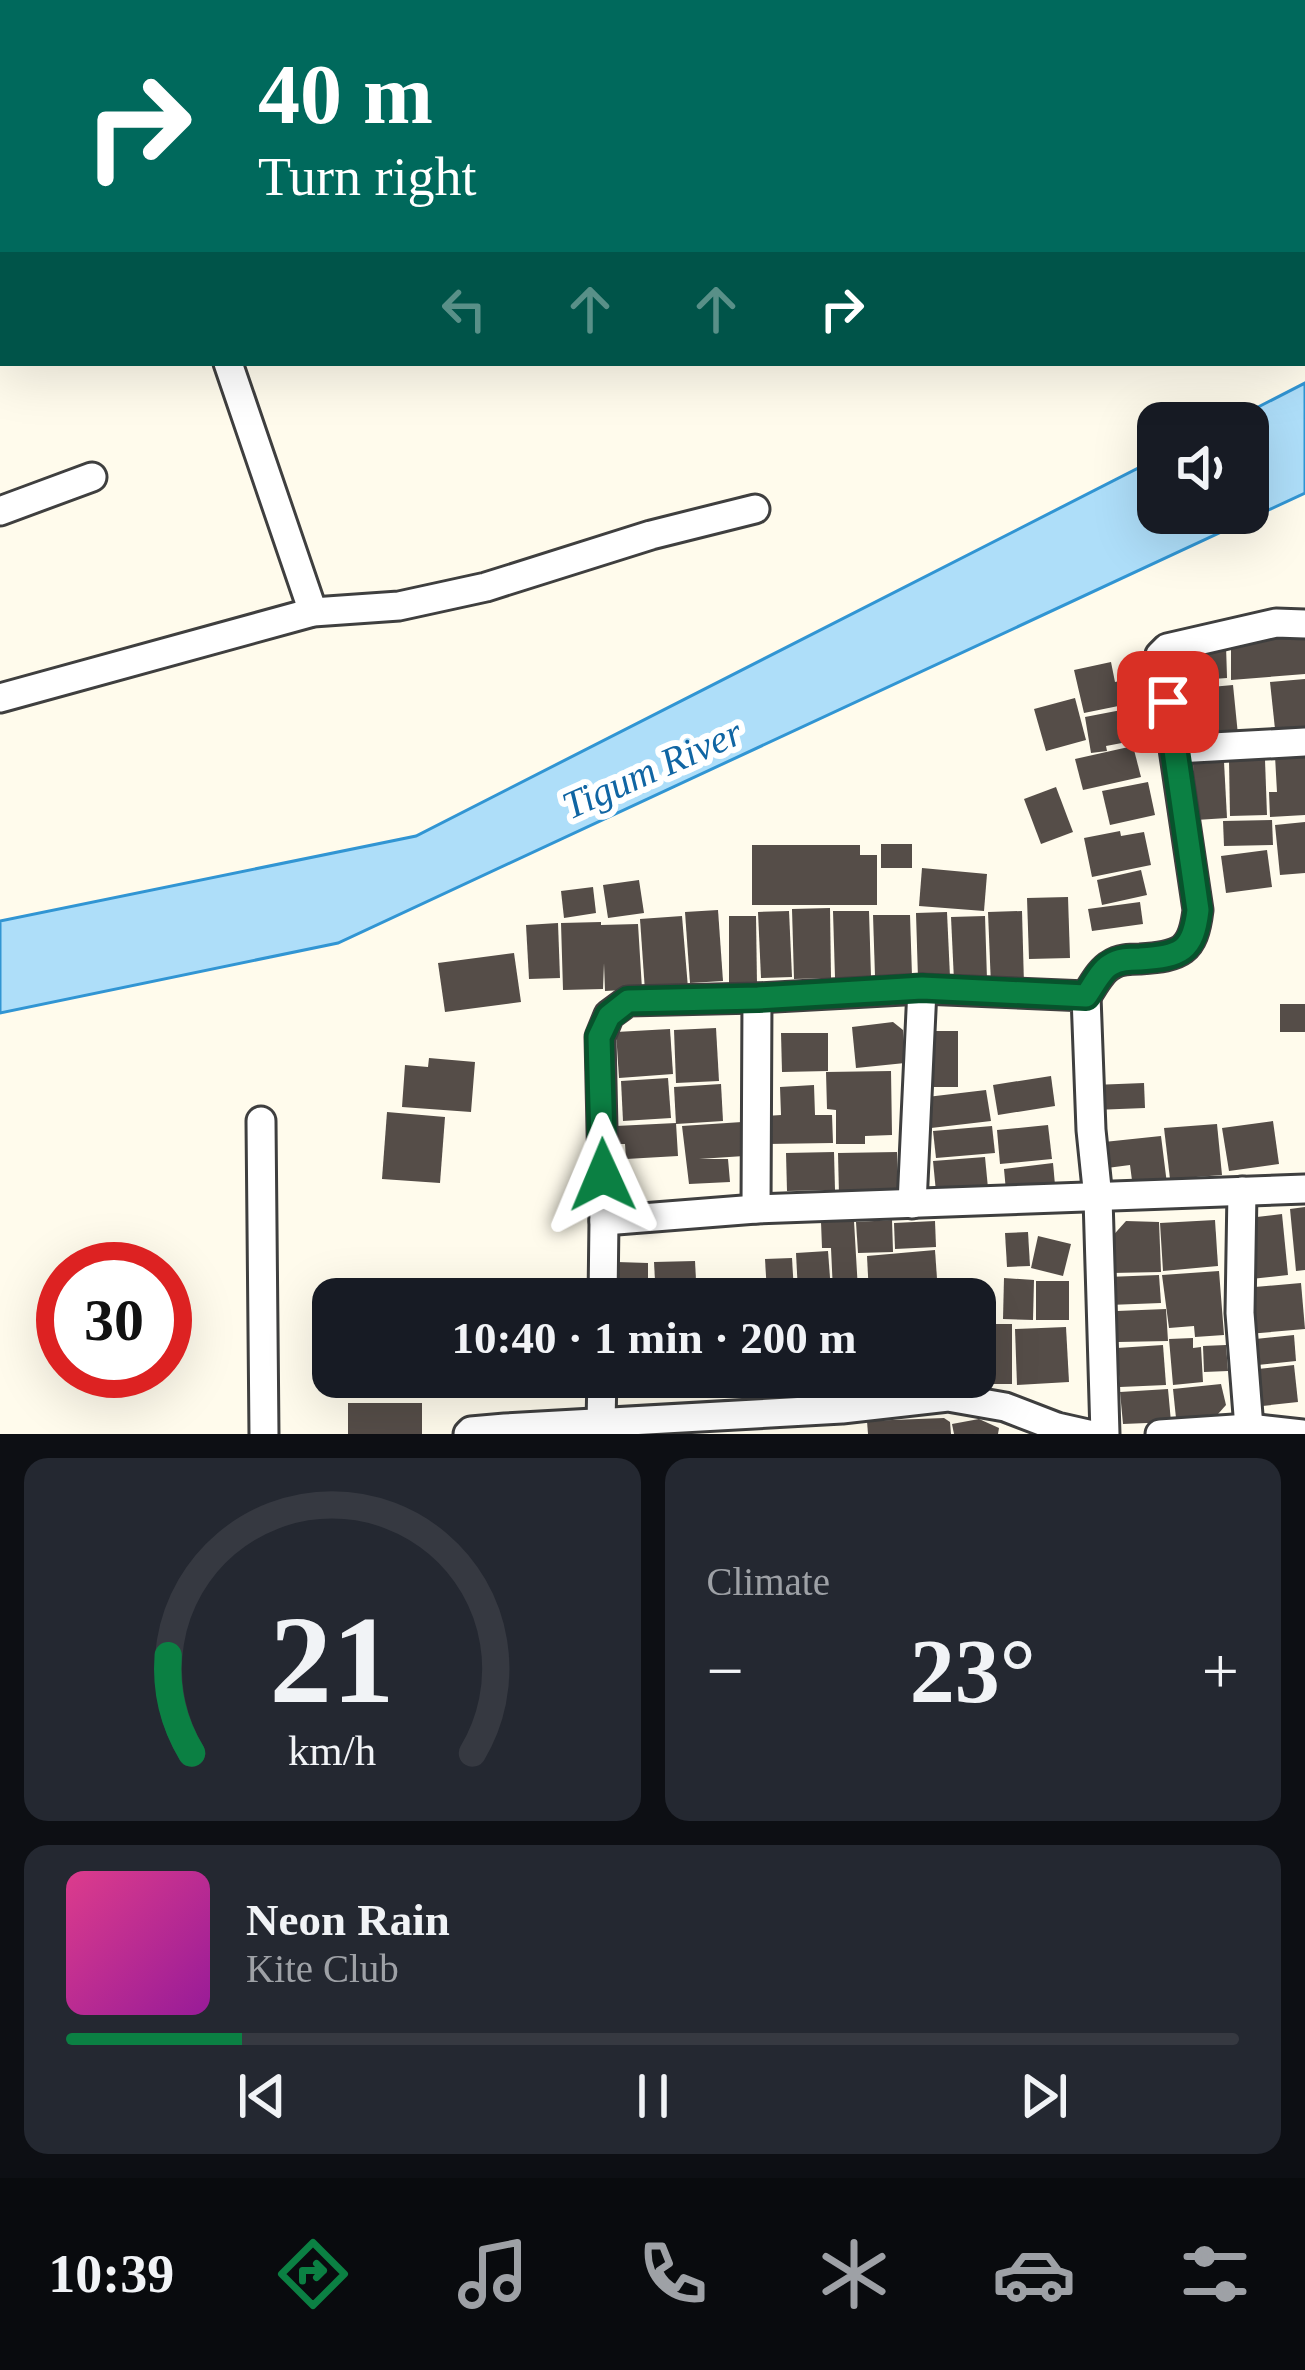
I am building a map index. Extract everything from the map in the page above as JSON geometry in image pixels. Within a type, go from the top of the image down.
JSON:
[{"type":"street","points":[[229,366],[313,612]]},
{"type":"street","points":[[0,511],[92,477]]},
{"type":"street","points":[[0,698],[313,612],[399,606],[487,587],[651,535],[755,509]]},
{"type":"street","points":[[1105,1434],[1099,1198],[1091,1130],[1086,996],[1107,966],[1126,959],[1173,956],[1185,949],[1195,936],[1198,910],[1160,655],[1167,648],[1276,623],[1305,624]]},
{"type":"street","points":[[1177,749],[1305,742]]},
{"type":"street","points":[[603,1278],[599,1037],[609,1016],[628,1001],[922,988],[1086,996]]},
{"type":"street","points":[[912,1204],[922,988]]},
{"type":"street","points":[[756,1209],[758,998]]},
{"type":"street","points":[[261,1121],[264,1434]]},
{"type":"street","points":[[604,1221],[756,1209],[1305,1189]]},
{"type":"street","points":[[1242,1191],[1240,1312],[1250,1428]]},
{"type":"street","points":[[468,1434],[948,1397],[1005,1407],[1088,1434]]},
{"type":"street","points":[[601,1422],[602,1398]]},
{"type":"street","points":[[1160,1434],[1250,1428],[1302,1434]]},
{"type":"water","points":[[1305,383],[1305,493],[1269,510],[1269,402]]},
{"type":"water","name":"Tigum River","points":[[1137,469],[1137,534],[1217,534],[338,943],[0,1013],[0,921],[416,836]]},
{"type":"building","points":[[1305,632],[1305,674],[1231,680],[1231,637]]},
{"type":"building","points":[[1226,645],[1227,678],[1171,682],[1171,650]]},
{"type":"building","points":[[1111,662],[1115,682],[1137,677],[1143,701],[1084,713],[1074,670]]},
{"type":"building","points":[[1305,679],[1305,726],[1275,729],[1270,682]]},
{"type":"building","points":[[1233,685],[1238,735],[1194,739],[1189,689]]},
{"type":"building","points":[[1075,698],[1086,740],[1046,751],[1034,709]]},
{"type":"building","points":[[1137,707],[1143,739],[1091,753],[1085,717]]},
{"type":"building","points":[[1133,746],[1141,777],[1083,790],[1075,759]]},
{"type":"building","points":[[1305,755],[1305,815],[1270,817],[1269,792],[1277,792],[1275,756]]},
{"type":"building","points":[[1229,760],[1265,760],[1267,815],[1230,816]]},
{"type":"building","points":[[1224,762],[1227,818],[1196,820],[1193,764]]},
{"type":"building","points":[[1148,782],[1155,815],[1110,825],[1102,791]]},
{"type":"building","points":[[1056,787],[1073,832],[1041,844],[1024,799]]},
{"type":"building","points":[[1272,820],[1273,845],[1224,846],[1223,821]]},
{"type":"building","points":[[1305,822],[1305,873],[1280,875],[1275,825]]},
{"type":"building","points":[[1120,831],[1121,836],[1144,832],[1151,865],[1092,877],[1084,838]]},
{"type":"building","points":[[881,844],[912,844],[912,868],[881,868]]},
{"type":"building","points":[[752,845],[860,845],[860,855],[877,855],[877,905],[752,905]]},
{"type":"building","points":[[1267,850],[1272,887],[1226,893],[1221,856]]},
{"type":"building","points":[[922,868],[987,874],[984,911],[919,906]]},
{"type":"building","points":[[1141,870],[1147,895],[1102,905],[1097,880]]},
{"type":"building","points":[[639,880],[644,913],[608,918],[603,885]]},
{"type":"building","points":[[593,887],[596,913],[564,918],[561,891]]},
{"type":"building","points":[[1068,897],[1070,958],[1029,959],[1027,898]]},
{"type":"building","points":[[1140,902],[1143,924],[1092,931],[1088,909]]},
{"type":"building","points":[[830,908],[831,978],[794,979],[792,909]]},
{"type":"building","points":[[718,910],[723,981],[690,983],[685,912]]},
{"type":"building","points":[[789,911],[792,977],[761,978],[758,912]]},
{"type":"building","points":[[833,911],[869,911],[871,977],[835,978]]},
{"type":"building","points":[[1022,911],[1024,985],[991,986],[988,912]]},
{"type":"building","points":[[947,912],[950,977],[918,979],[916,913]]},
{"type":"building","points":[[873,915],[910,915],[912,976],[875,976]]},
{"type":"building","points":[[682,916],[688,988],[645,991],[640,919]]},
{"type":"building","points":[[729,916],[756,916],[757,985],[729,985]]},
{"type":"building","points":[[985,916],[987,980],[954,981],[951,917]]},
{"type":"building","points":[[558,923],[560,978],[529,979],[526,925]]},
{"type":"building","points":[[561,923],[638,924],[642,989],[605,991],[604,963],[603,989],[563,990]]},
{"type":"building","points":[[514,953],[521,1002],[445,1012],[438,963]]},
{"type":"building","points":[[1280,1004],[1305,1004],[1305,1032],[1280,1032]]},
{"type":"building","points":[[893,1022],[903,1030],[905,1063],[856,1068],[852,1027]]},
{"type":"building","points":[[716,1028],[719,1081],[676,1083],[674,1030]]},
{"type":"building","points":[[670,1029],[673,1074],[619,1078],[616,1032]]},
{"type":"building","points":[[923,1031],[958,1031],[958,1087],[923,1087]]},
{"type":"building","points":[[781,1033],[828,1033],[828,1071],[782,1072]]},
{"type":"building","points":[[429,1058],[475,1062],[471,1112],[402,1107],[405,1065],[428,1067]]},
{"type":"building","points":[[891,1071],[892,1135],[865,1136],[865,1144],[836,1144],[836,1110],[827,1109],[826,1072]]},
{"type":"building","points":[[1051,1076],[1055,1106],[998,1115],[993,1085]]},
{"type":"building","points":[[668,1078],[671,1118],[623,1121],[621,1081]]},
{"type":"building","points":[[1144,1083],[1145,1108],[1094,1110],[1093,1085]]},
{"type":"building","points":[[721,1084],[723,1121],[676,1124],[674,1087]]},
{"type":"building","points":[[814,1085],[815,1115],[832,1115],[833,1143],[767,1144],[766,1116],[781,1115],[780,1087]]},
{"type":"building","points":[[986,1090],[991,1121],[931,1128],[927,1097]]},
{"type":"building","points":[[387,1112],[445,1117],[440,1183],[382,1179]]},
{"type":"building","points":[[1273,1121],[1279,1164],[1229,1171],[1222,1128]]},
{"type":"building","points":[[742,1122],[744,1156],[699,1159],[728,1159],[730,1182],[689,1184],[682,1126]]},
{"type":"building","points":[[676,1123],[678,1156],[626,1159],[625,1144],[617,1144],[616,1126]]},
{"type":"building","points":[[1217,1124],[1222,1175],[1170,1179],[1164,1128]]},
{"type":"building","points":[[1048,1125],[1052,1159],[1000,1164],[997,1130]]},
{"type":"building","points":[[992,1126],[995,1153],[936,1158],[933,1131]]},
{"type":"building","points":[[1161,1136],[1167,1184],[1133,1188],[1130,1165],[1107,1168],[1104,1142]]},
{"type":"building","points":[[834,1152],[835,1190],[787,1191],[786,1153]]},
{"type":"building","points":[[897,1152],[898,1194],[839,1195],[838,1153]]},
{"type":"building","points":[[985,1157],[988,1188],[936,1192],[933,1161]]},
{"type":"building","points":[[1053,1163],[1055,1185],[1006,1191],[1004,1169]]},
{"type":"building","points":[[1305,1207],[1305,1270],[1296,1271],[1290,1209]]},
{"type":"building","points":[[1282,1214],[1288,1275],[1251,1279],[1248,1218]]},
{"type":"building","points":[[892,1220],[893,1252],[858,1253],[856,1222]]},
{"type":"building","points":[[1215,1220],[1218,1266],[1163,1271],[1160,1223]]},
{"type":"building","points":[[854,1221],[857,1278],[832,1278],[831,1248],[822,1248],[821,1222]]},
{"type":"building","points":[[935,1221],[936,1247],[895,1249],[894,1223]]},
{"type":"building","points":[[1126,1221],[1159,1222],[1161,1272],[1111,1273],[1109,1240]]},
{"type":"building","points":[[1028,1232],[1030,1266],[1007,1267],[1005,1233]]},
{"type":"building","points":[[1038,1236],[1071,1244],[1063,1276],[1031,1268]]},
{"type":"building","points":[[935,1250],[937,1278],[868,1278],[867,1256]]},
{"type":"building","points":[[828,1251],[830,1278],[797,1278],[796,1253]]},
{"type":"building","points":[[792,1258],[793,1278],[766,1278],[765,1259]]},
{"type":"building","points":[[695,1261],[696,1278],[655,1278],[654,1262]]},
{"type":"building","points":[[617,1262],[648,1263],[648,1278],[617,1278]]},
{"type":"building","points":[[1219,1271],[1224,1335],[1195,1337],[1194,1326],[1169,1328],[1162,1275]]},
{"type":"building","points":[[1159,1275],[1161,1303],[1109,1305],[1107,1277]]},
{"type":"building","points":[[1004,1278],[1034,1280],[1033,1320],[1003,1319]]},
{"type":"building","points":[[1036,1281],[1069,1281],[1069,1320],[1036,1320]]},
{"type":"building","points":[[1301,1283],[1305,1329],[1248,1334],[1243,1288]]},
{"type":"building","points":[[1166,1309],[1168,1341],[1118,1342],[1117,1311]]},
{"type":"building","points":[[996,1324],[1012,1324],[1012,1384],[996,1384]]},
{"type":"building","points":[[1066,1327],[1069,1382],[1017,1385],[1015,1329]]},
{"type":"building","points":[[1294,1335],[1296,1361],[1248,1366],[1246,1340]]},
{"type":"building","points":[[1193,1338],[1193,1348],[1201,1347],[1203,1382],[1173,1385],[1169,1339]]},
{"type":"building","points":[[1163,1345],[1166,1385],[1120,1387],[1117,1348]]},
{"type":"building","points":[[1226,1345],[1228,1371],[1204,1372],[1203,1346]]},
{"type":"building","points":[[1294,1365],[1298,1402],[1253,1407],[1249,1370]]},
{"type":"building","points":[[1221,1384],[1226,1405],[1218,1414],[1176,1418],[1173,1389]]},
{"type":"building","points":[[1168,1389],[1171,1422],[1123,1424],[1120,1392]]},
{"type":"building","points":[[348,1403],[422,1403],[422,1434],[348,1434]]},
{"type":"building","points":[[944,1418],[950,1422],[951,1434],[868,1434],[867,1421]]},
{"type":"building","points":[[979,1419],[999,1428],[998,1434],[954,1434],[952,1424]]},
{"type":"route","points":[[603,1175],[599,1037],[609,1016],[628,1001],[922,988],[1086,996],[1107,966],[1126,959],[1173,956],[1185,949],[1195,936],[1198,910],[1168,702]]}]
